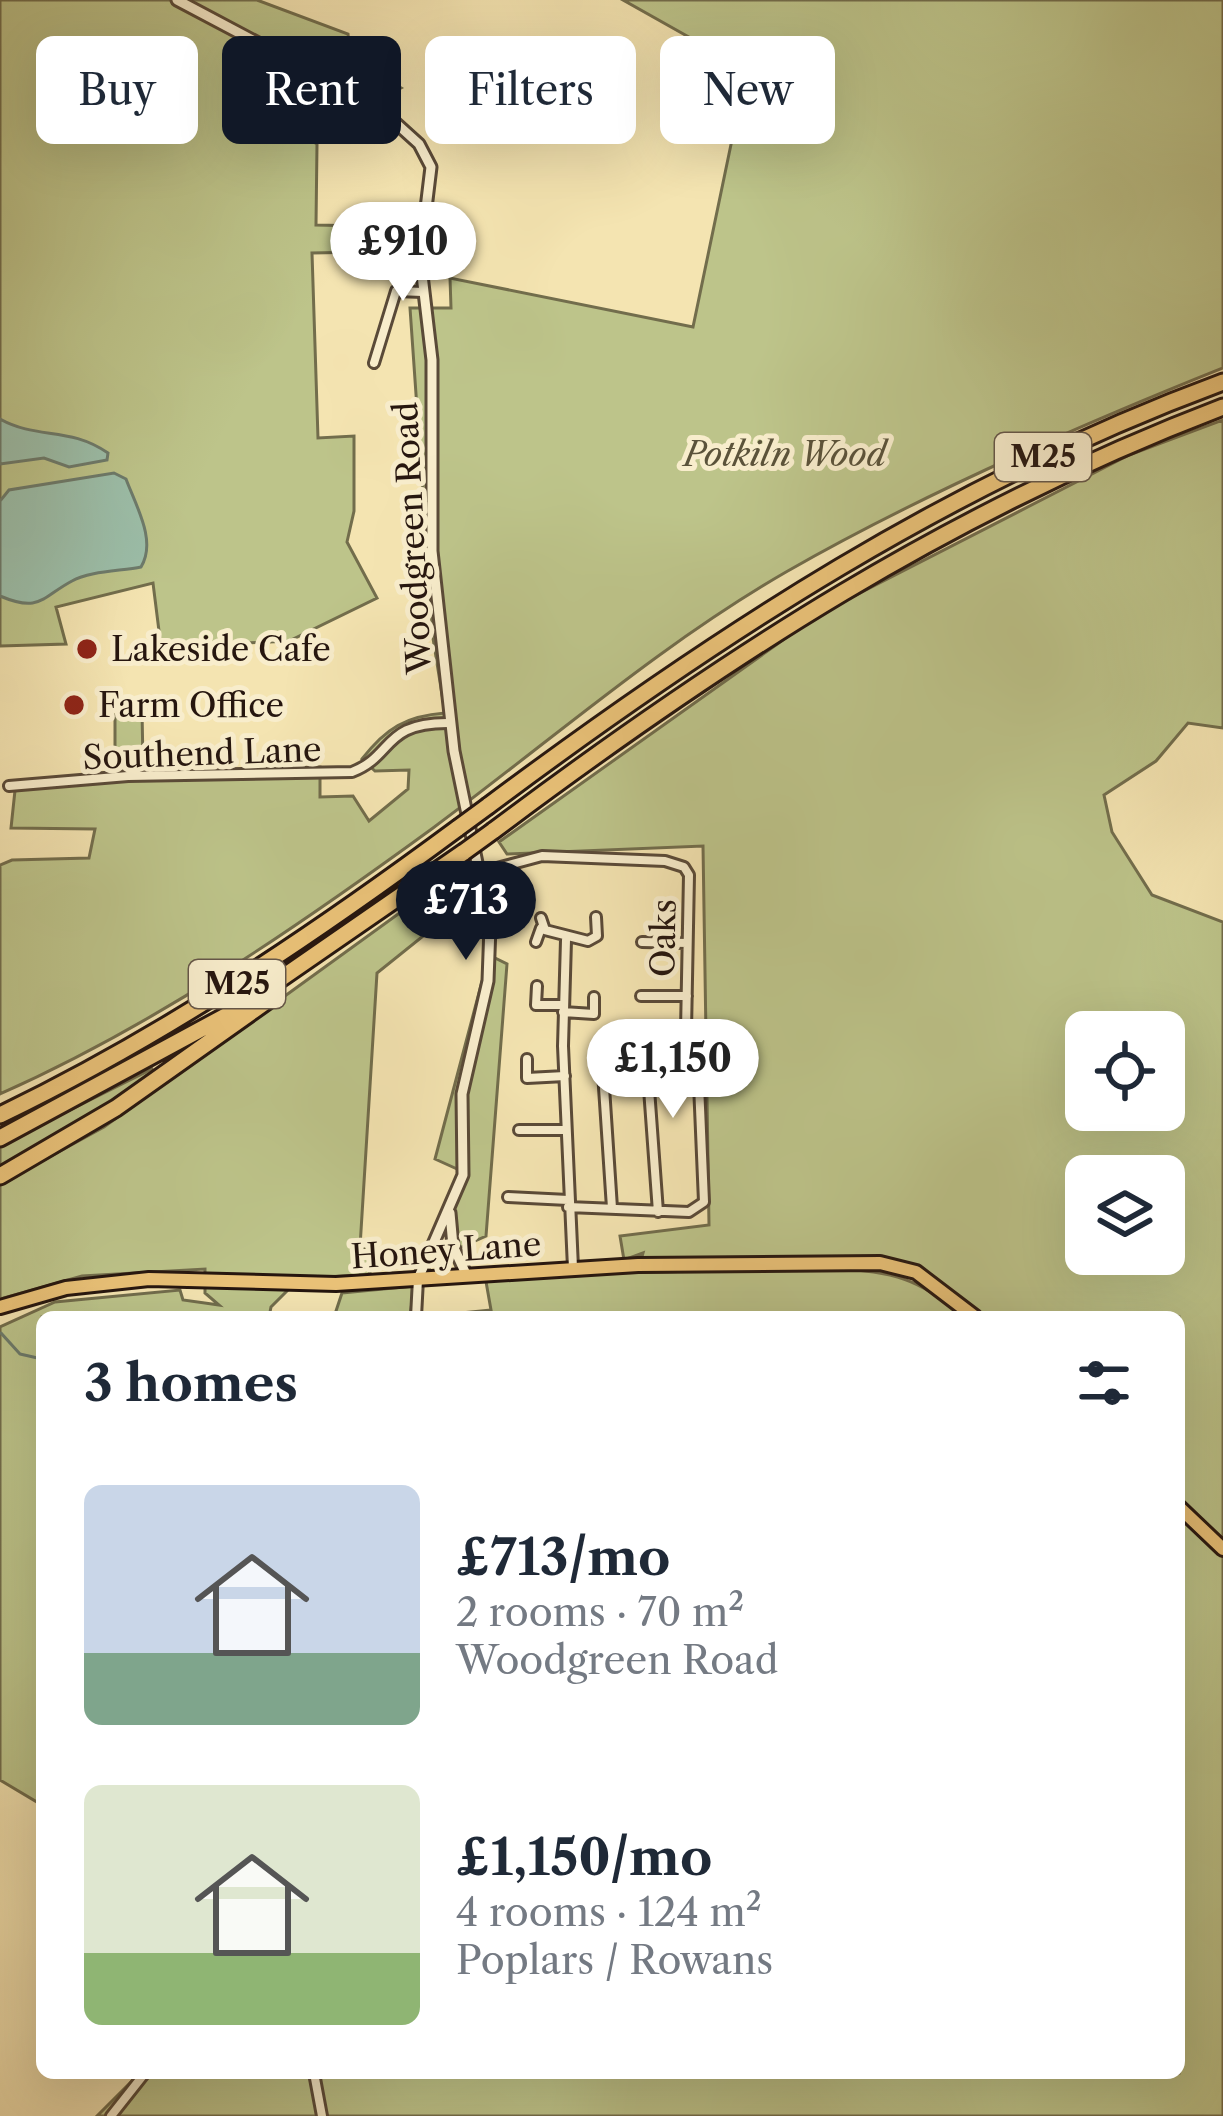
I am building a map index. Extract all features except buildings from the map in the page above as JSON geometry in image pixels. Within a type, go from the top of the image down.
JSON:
[{"type":"highway","name":"M25","points":[[0,1114],[110,1059],[245,979],[706,647],[870,546],[1058,450],[1223,382]]},
{"type":"highway","name":"M25","points":[[0,1138],[152,1060],[311,962],[720,666],[880,566],[1047,480],[1223,407]]},
{"type":"highway","name":"M25","points":[[0,1176],[163,1078],[247,1018],[311,962]]},
{"type":"main road","name":"Honey Lane","points":[[0,1307],[103,1282],[335,1284],[573,1268],[899,1267],[930,1281],[968,1311]]},
{"type":"main road","points":[[1185,1513],[1223,1549]]},
{"type":"street","name":"Woodgreen Road","points":[[177,0],[358,94],[419,144],[432,179],[422,230],[423,292],[432,360],[432,551],[450,722],[490,926],[488,981],[462,1094],[465,1160],[449,1230],[466,1274]]},
{"type":"street","points":[[374,363],[396,291],[423,292]]},
{"type":"street","name":"Southend Lane","points":[[9,786],[128,776],[352,772],[365,767],[385,742],[405,730],[422,722],[450,722]]},
{"type":"street","name":"Oaks","points":[[482,872],[542,856],[665,861],[683,867],[689,875],[686,1031],[697,1037],[704,1202],[689,1212],[658,1212]]},
{"type":"street","points":[[566,940],[593,940],[596,917]]},
{"type":"street","points":[[536,942],[541,923],[564,933],[566,940],[563,1046],[573,1268]]},
{"type":"street","points":[[642,942],[686,943]]},
{"type":"street","points":[[537,986],[536,1005],[594,1014],[594,997]]},
{"type":"street","points":[[641,996],[686,996]]},
{"type":"street","points":[[612,1208],[601,1042],[686,1031]]},
{"type":"street","points":[[508,1197],[658,1212],[645,1034]]},
{"type":"street","points":[[527,1059],[527,1078],[565,1076]]},
{"type":"street","points":[[520,1130],[567,1130]]},
{"type":"street","name":"Woodgreen Road","points":[[418,1279],[431,1239],[451,1208]]},
{"type":"street","points":[[416,1311],[418,1279]]},
{"type":"street","points":[[111,2116],[141,2079]]},
{"type":"street","points":[[315,2079],[322,2116]]},
{"type":"green space","points":[[0,0],[257,0],[348,34],[222,36],[222,144],[317,144],[316,225],[363,226],[365,252],[312,253],[318,438],[354,436],[354,511],[347,542],[377,598],[289,641],[161,647],[153,583],[56,607],[66,644],[0,646]]},
{"type":"green space","name":"Potkiln Wood","points":[[623,0],[1223,0],[1223,368],[1001,462],[786,572],[650,662],[433,828],[277,938],[114,1037],[0,1094],[0,865],[12,860],[89,858],[95,829],[11,828],[16,781],[320,767],[320,797],[353,796],[369,821],[408,789],[409,770],[375,771],[362,759],[398,726],[445,713],[433,638],[410,308],[451,308],[450,278],[693,327],[731,144],[835,144],[835,36],[687,36]]},
{"type":"green space","points":[[1223,420],[1223,728],[1188,723],[1156,761],[1104,795],[1112,832],[1152,895],[1223,922],[1223,1540],[1185,1505],[1185,1311],[977,1311],[918,1269],[861,1258],[641,1260],[643,1253],[624,1260],[620,1236],[709,1225],[703,846],[507,854],[499,842],[821,613],[1129,455]]},
{"type":"green space","points":[[121,710],[142,711],[143,763],[138,767],[115,760],[115,715]]},
{"type":"green space","points":[[470,862],[478,892],[377,973],[360,1247],[381,1256],[368,1275],[300,1278],[270,1311],[36,1311],[36,1801],[0,1780],[0,1327],[55,1302],[180,1290],[183,1300],[219,1305],[205,1293],[205,1269],[82,1276],[0,1299],[0,1184],[104,1127]]},
{"type":"green space","points":[[489,955],[507,964],[486,1236],[457,1249],[452,1211],[468,1174],[435,1159]]},
{"type":"green space","points":[[152,1069],[156,1076],[0,1169],[0,1145]]},
{"type":"green space","points":[[834,1268],[904,1279],[957,1311],[481,1311],[491,1310],[485,1276]]},
{"type":"green space","points":[[414,1286],[411,1311],[336,1311],[342,1293]]},
{"type":"green space","points":[[1185,1522],[1223,1557],[1223,2116],[97,2116],[134,2079],[1185,2079]]},
{"type":"shaded area","points":[[0,419],[80,439],[108,453],[107,460],[69,467],[44,458],[0,464]]},
{"type":"shaded area","points":[[114,473],[126,479],[143,523],[147,546],[141,567],[79,578],[32,603],[0,596],[0,501],[9,490]]},
{"type":"waterway","points":[[1,1333],[20,1354],[36,1358]]},
{"type":"place","name":"Lakeside Cafe","points":[[87,649]]},
{"type":"place","name":"Farm Office","points":[[74,705]]}]
